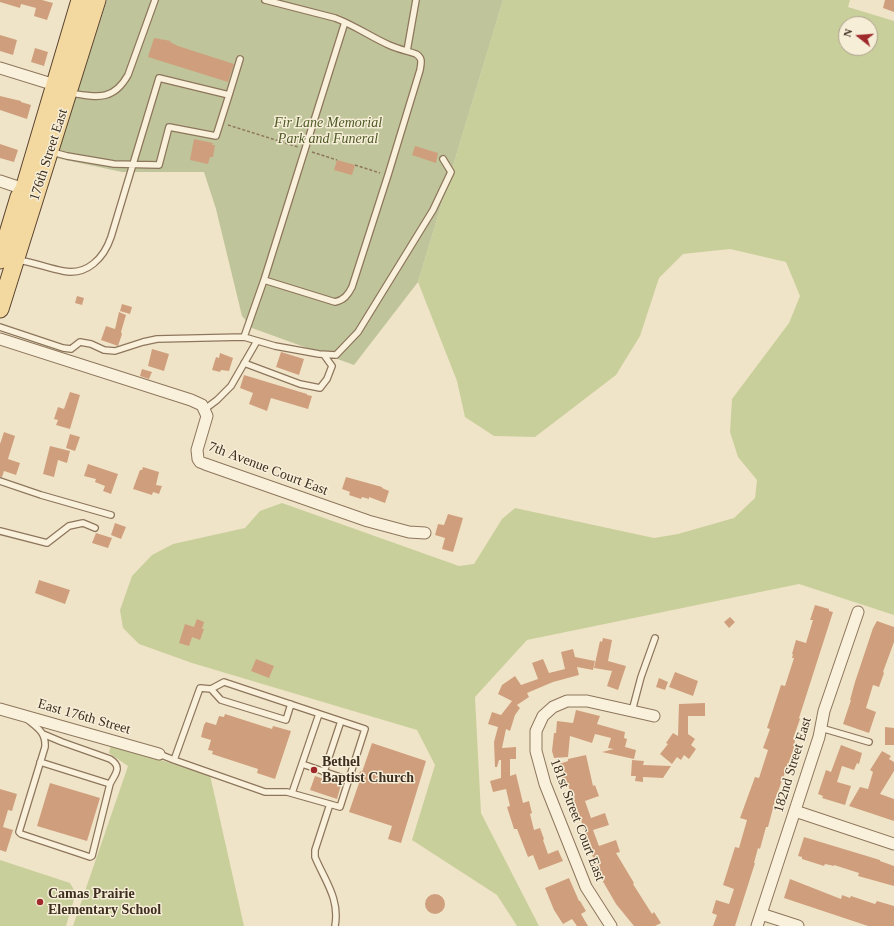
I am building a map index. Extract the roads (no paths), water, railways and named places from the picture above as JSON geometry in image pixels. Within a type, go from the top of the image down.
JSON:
[{"type":"main road","name":"176th Street East","points":[[8,260],[50,151],[80,0]]},
{"type":"main road","name":"176th Street East","points":[[0,309],[19,197],[24,189],[97,0]]},
{"type":"street","points":[[0,68],[62,89]]},
{"type":"street","points":[[0,181],[24,189]]},
{"type":"street","points":[[0,339],[191,400],[205,409]]},
{"type":"street","name":"7th Avenue Court East","points":[[205,409],[207,416],[196,450],[200,462],[355,517],[409,532],[425,533]]},
{"type":"street","name":"182nd Street East","points":[[757,926],[821,728],[824,711],[858,612]]},
{"type":"street","name":"181st Street Court East","points":[[611,926],[586,887],[545,784],[536,751],[536,731],[543,716],[553,707],[567,701],[587,701],[654,716]]},
{"type":"street","name":"East 176th Street","points":[[1,712],[17,714],[159,754]]},
{"type":"street","points":[[795,811],[894,844]]},
{"type":"street","points":[[761,914],[798,926]]},
{"type":"lane","points":[[62,89],[100,97],[111,94],[121,86],[128,75],[155,0]]},
{"type":"lane","points":[[264,280],[330,301],[340,301],[345,297],[352,287],[421,65],[420,56],[389,45],[345,22],[328,15],[283,2],[265,0]]},
{"type":"lane","points":[[407,51],[416,0]]},
{"type":"lane","points":[[244,337],[264,280],[345,22]]},
{"type":"lane","points":[[50,151],[66,156],[114,164],[159,165],[169,128],[216,136],[240,59]]},
{"type":"lane","points":[[8,260],[26,261],[64,271],[87,268],[100,258],[108,246],[159,78],[229,95]]},
{"type":"lane","points":[[0,327],[70,349],[80,342],[91,344],[104,350],[115,351],[157,339],[244,337],[275,346],[324,355],[336,355],[358,332],[428,217],[452,172],[443,159]]},
{"type":"lane","points":[[205,409],[217,400],[231,386],[257,341]]},
{"type":"lane","points":[[244,363],[300,384],[320,388],[327,379],[332,366],[324,355]]},
{"type":"lane","points":[[0,481],[111,515]]},
{"type":"lane","points":[[0,531],[47,543],[69,526],[83,523],[95,528]]},
{"type":"lane","points":[[632,711],[641,677],[655,638]]},
{"type":"lane","points":[[159,754],[174,760],[265,792],[292,793],[340,807],[364,729],[224,682],[211,688],[200,688],[174,760]]},
{"type":"lane","points":[[211,688],[221,700],[286,720],[291,704]]},
{"type":"lane","points":[[17,714],[35,725],[43,734],[45,740],[45,747],[19,832],[21,834],[90,857],[92,856],[110,784],[116,772],[116,762],[43,734]]},
{"type":"lane","points":[[292,793],[319,714]]},
{"type":"lane","points":[[324,772],[341,721]]},
{"type":"lane","points":[[821,728],[869,742]]},
{"type":"lane","points":[[40,762],[110,784]]},
{"type":"lane","points":[[302,764],[349,780]]},
{"type":"lane","points":[[330,804],[315,850],[315,857],[334,897],[337,915],[335,926]]},
{"type":"place","name":"Bethel Baptist Church","points":[[314,770]]},
{"type":"place","name":"Camas Prairie Elementary School","points":[[40,902]]},
{"type":"park label","name":"Fir Lane Memorial Park and Funeral","points":[[328,132]]}]
